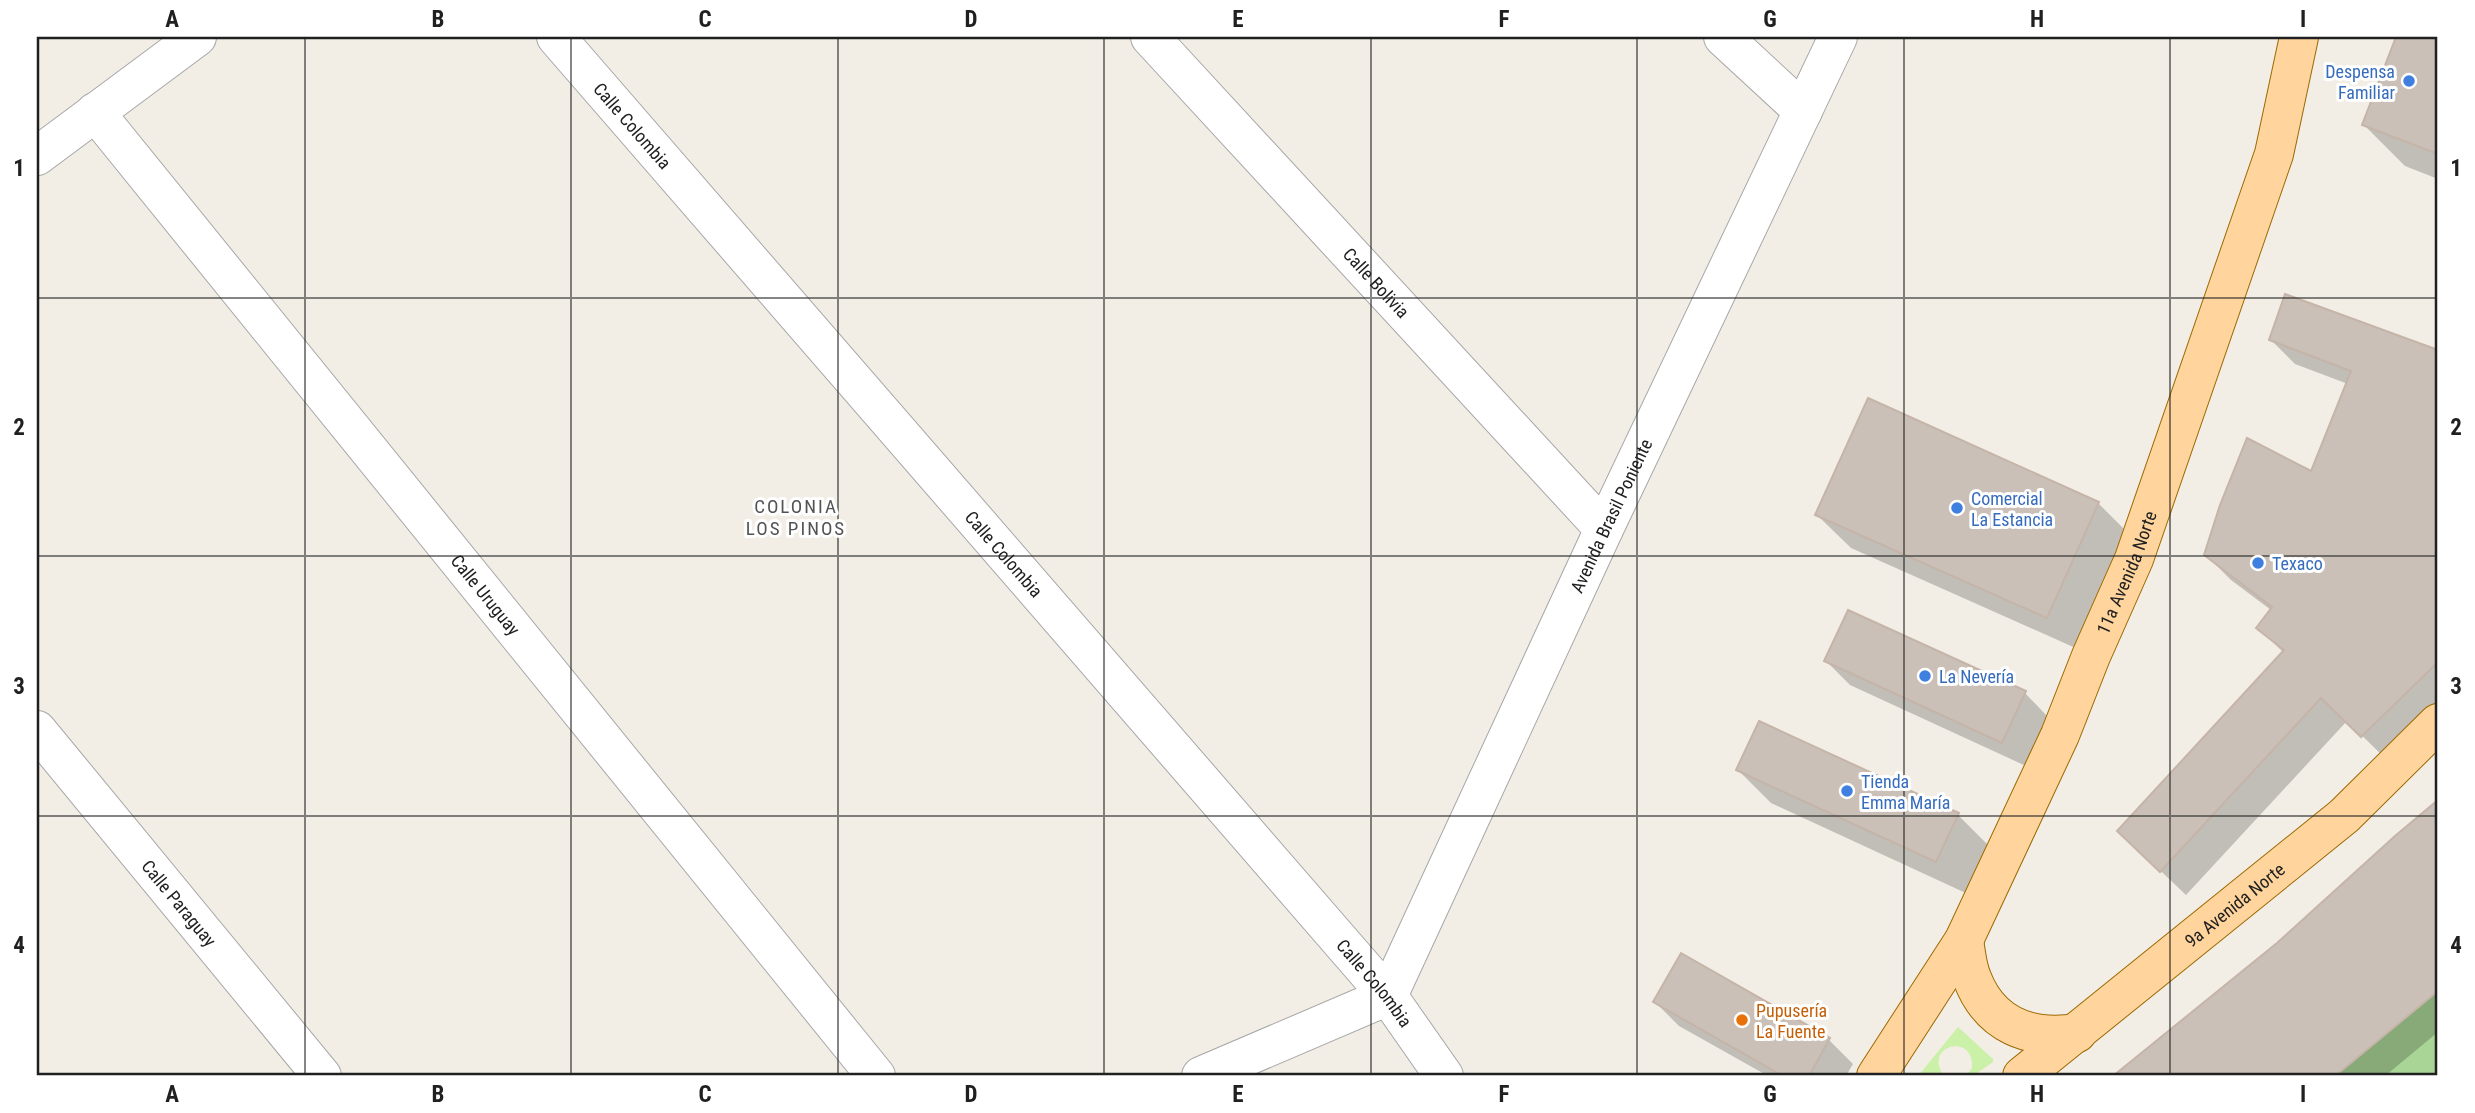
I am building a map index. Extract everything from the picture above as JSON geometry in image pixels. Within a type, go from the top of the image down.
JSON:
[{"type":"main road","name":"11a Avenida Norte","points":[[1875,1076],[1964,940],[2060,735],[2134,559],[2274,154],[2299,37]]},
{"type":"main road","name":"9a Avenida Norte","points":[[2022,1076],[2344,816],[2438,723]]},
{"type":"main road","points":[[1964,940],[1970,975],[1978,992],[2005,1021],[2020,1030],[2039,1035],[2077,1033]]},
{"type":"street","points":[[37,156],[197,37]]},
{"type":"street","name":"Calle Colombia","points":[[556,37],[1388,996],[1444,1076]]},
{"type":"street","name":"Calle Bolivia","points":[[1150,37],[1604,529]]},
{"type":"street","points":[[1723,37],[1803,111]]},
{"type":"street","name":"Avenida Brasil Poniente","points":[[1388,996],[1604,529],[1838,37]]},
{"type":"street","name":"Calle Uruguay","points":[[95,112],[876,1076]]},
{"type":"street","name":"Calle Paraguay","points":[[37,730],[322,1076]]},
{"type":"street","points":[[1201,1076],[1388,996]]},
{"type":"green space","points":[[2438,991],[2438,1076],[2335,1076]]},
{"type":"green space","points":[[1958,1027],[1993,1059],[1993,1062],[1973,1076],[1966,1076],[1972,1068],[1971,1057],[1966,1050],[1951,1047],[1944,1050],[1940,1057],[1939,1065],[1944,1076],[1918,1076]]},
{"type":"building","name":"Despensa Familiar","points":[[2396,37],[2438,37],[2438,154],[2362,125]]},
{"type":"building","points":[[2285,294],[2438,350],[2438,662],[2361,737],[2321,698],[2160,872],[2117,831],[2284,650],[2256,628],[2272,607],[2204,555],[2220,505],[2247,438],[2311,471],[2351,371],[2269,340]]},
{"type":"building","name":"Comercial La Estancia","points":[[1868,398],[2099,502],[2047,618],[1815,515]]},
{"type":"building","name":"La Nevería","points":[[1848,610],[2026,691],[2002,743],[1824,661]]},
{"type":"building","name":"Tienda Emma María","points":[[1759,721],[1959,813],[1936,862],[1736,770]]},
{"type":"building","points":[[2438,800],[2438,991],[2335,1076],[2113,1076],[2277,943]]},
{"type":"building","name":"Pupusería La Fuente","points":[[1681,953],[1830,1038],[1809,1076],[1783,1076],[1653,1002]]},
{"type":"place","name":"Despensa Familiar","points":[[2409,81]]},
{"type":"place","name":"Comercial La Estancia","points":[[1957,508]]},
{"type":"place","name":"Texaco","points":[[2258,563]]},
{"type":"place","name":"La Nevería","points":[[1925,676]]},
{"type":"place","name":"Tienda Emma María","points":[[1847,791]]},
{"type":"place","name":"Pupusería La Fuente","points":[[1742,1020]]},
{"type":"district","name":"COLONIA LOS PINOS","points":[[796,517]]}]
